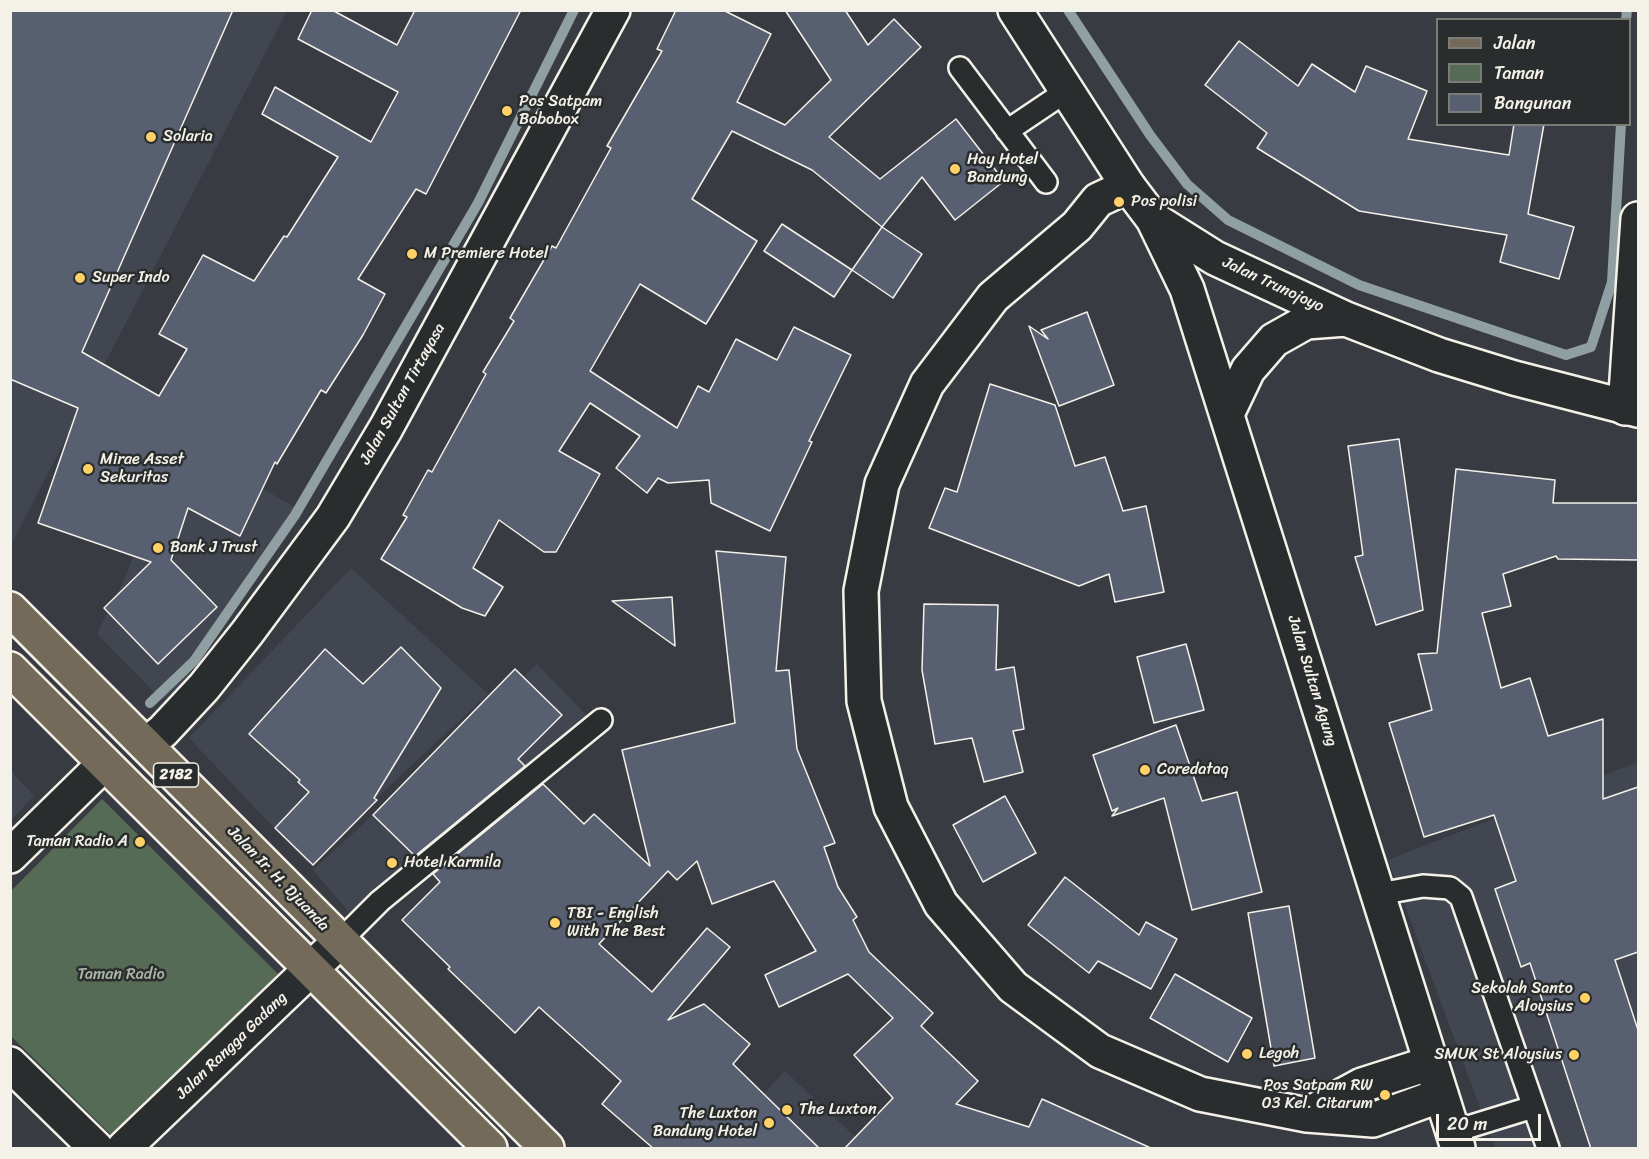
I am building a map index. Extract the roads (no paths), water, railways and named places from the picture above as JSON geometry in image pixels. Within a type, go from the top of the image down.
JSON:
[{"type":"main road","name":"Jalan Ir. H. Djuanda","points":[[10,609],[547,1149]]},
{"type":"main road","name":"2182","points":[[10,669],[490,1149]]},
{"type":"street","name":"Jalan Sultan Tirtayasa","points":[[146,745],[164,731],[204,687],[333,518],[386,428],[613,10]]},
{"type":"street","name":"Jalan Trunojoyo","points":[[1015,10],[1141,204],[1215,258],[1346,319],[1439,355],[1632,409]]},
{"type":"street","points":[[1141,204],[1098,200],[1077,226],[993,297],[927,384],[882,484],[861,591],[864,701],[891,807],[941,904],[1012,987],[1100,1051],[1200,1094],[1307,1115],[1373,1120],[1441,1095]]},
{"type":"street","name":"Jalan Sultan Agung","points":[[1141,204],[1187,289],[1455,1140]]},
{"type":"street","points":[[1632,409],[1638,219]]},
{"type":"street","points":[[1227,414],[1248,370],[1274,340],[1306,322],[1346,319]]},
{"type":"street","points":[[10,856],[104,764]]},
{"type":"street","name":"Jalan Rangga Gadang","points":[[124,1149],[339,942]]},
{"type":"street","points":[[1307,1115],[1362,1085],[1431,1063]]},
{"type":"street","points":[[10,1064],[96,1149]]},
{"type":"lane","points":[[960,68],[1046,182]]},
{"type":"lane","points":[[1007,131],[1068,90]]},
{"type":"lane","points":[[339,942],[380,901],[601,720]]},
{"type":"lane","points":[[1379,894],[1423,886],[1450,888],[1461,897],[1548,1149]]},
{"type":"lane","points":[[1455,1140],[1533,1107]]},
{"type":"waterway","points":[[150,703],[194,661],[295,515],[478,203],[574,10]]},
{"type":"waterway","points":[[1068,10],[1150,135],[1187,184],[1228,220],[1359,285],[1566,355],[1591,347],[1612,282],[1621,126]]},
{"type":"waterway","points":[[1626,18],[1627,10]]},
{"type":"place","name":"Pos Satpam Bobobox","points":[[507,111]]},
{"type":"place","name":"Solaria","points":[[151,137]]},
{"type":"place","name":"Hay Hotel Bandung","points":[[955,169]]},
{"type":"place","name":"Pos polisi","points":[[1119,202]]},
{"type":"place","name":"M Premiere Hotel","points":[[412,254]]},
{"type":"place","name":"Super Indo","points":[[80,278]]},
{"type":"place","name":"Mirae Asset Sekuritas","points":[[88,469]]},
{"type":"place","name":"Bank J Trust","points":[[158,548]]},
{"type":"place","name":"Coredataq","points":[[1145,770]]},
{"type":"place","name":"Taman Radio A","points":[[140,842]]},
{"type":"place","name":"Hotel Karmila","points":[[392,863]]},
{"type":"place","name":"TBI - English With The Best","points":[[555,923]]},
{"type":"place","name":"Sekolah Santo Aloysius","points":[[1585,998]]},
{"type":"place","name":"Legoh","points":[[1247,1054]]},
{"type":"place","name":"SMUK St Aloysius","points":[[1574,1055]]},
{"type":"place","name":"Pos Satpam RW 03 Kel. Citarum","points":[[1385,1095]]},
{"type":"place","name":"The Luxton","points":[[787,1110]]},
{"type":"place","name":"The Luxton Bandung Hotel","points":[[769,1123]]},
{"type":"park label","name":"Taman Radio","points":[[121,975]]}]
